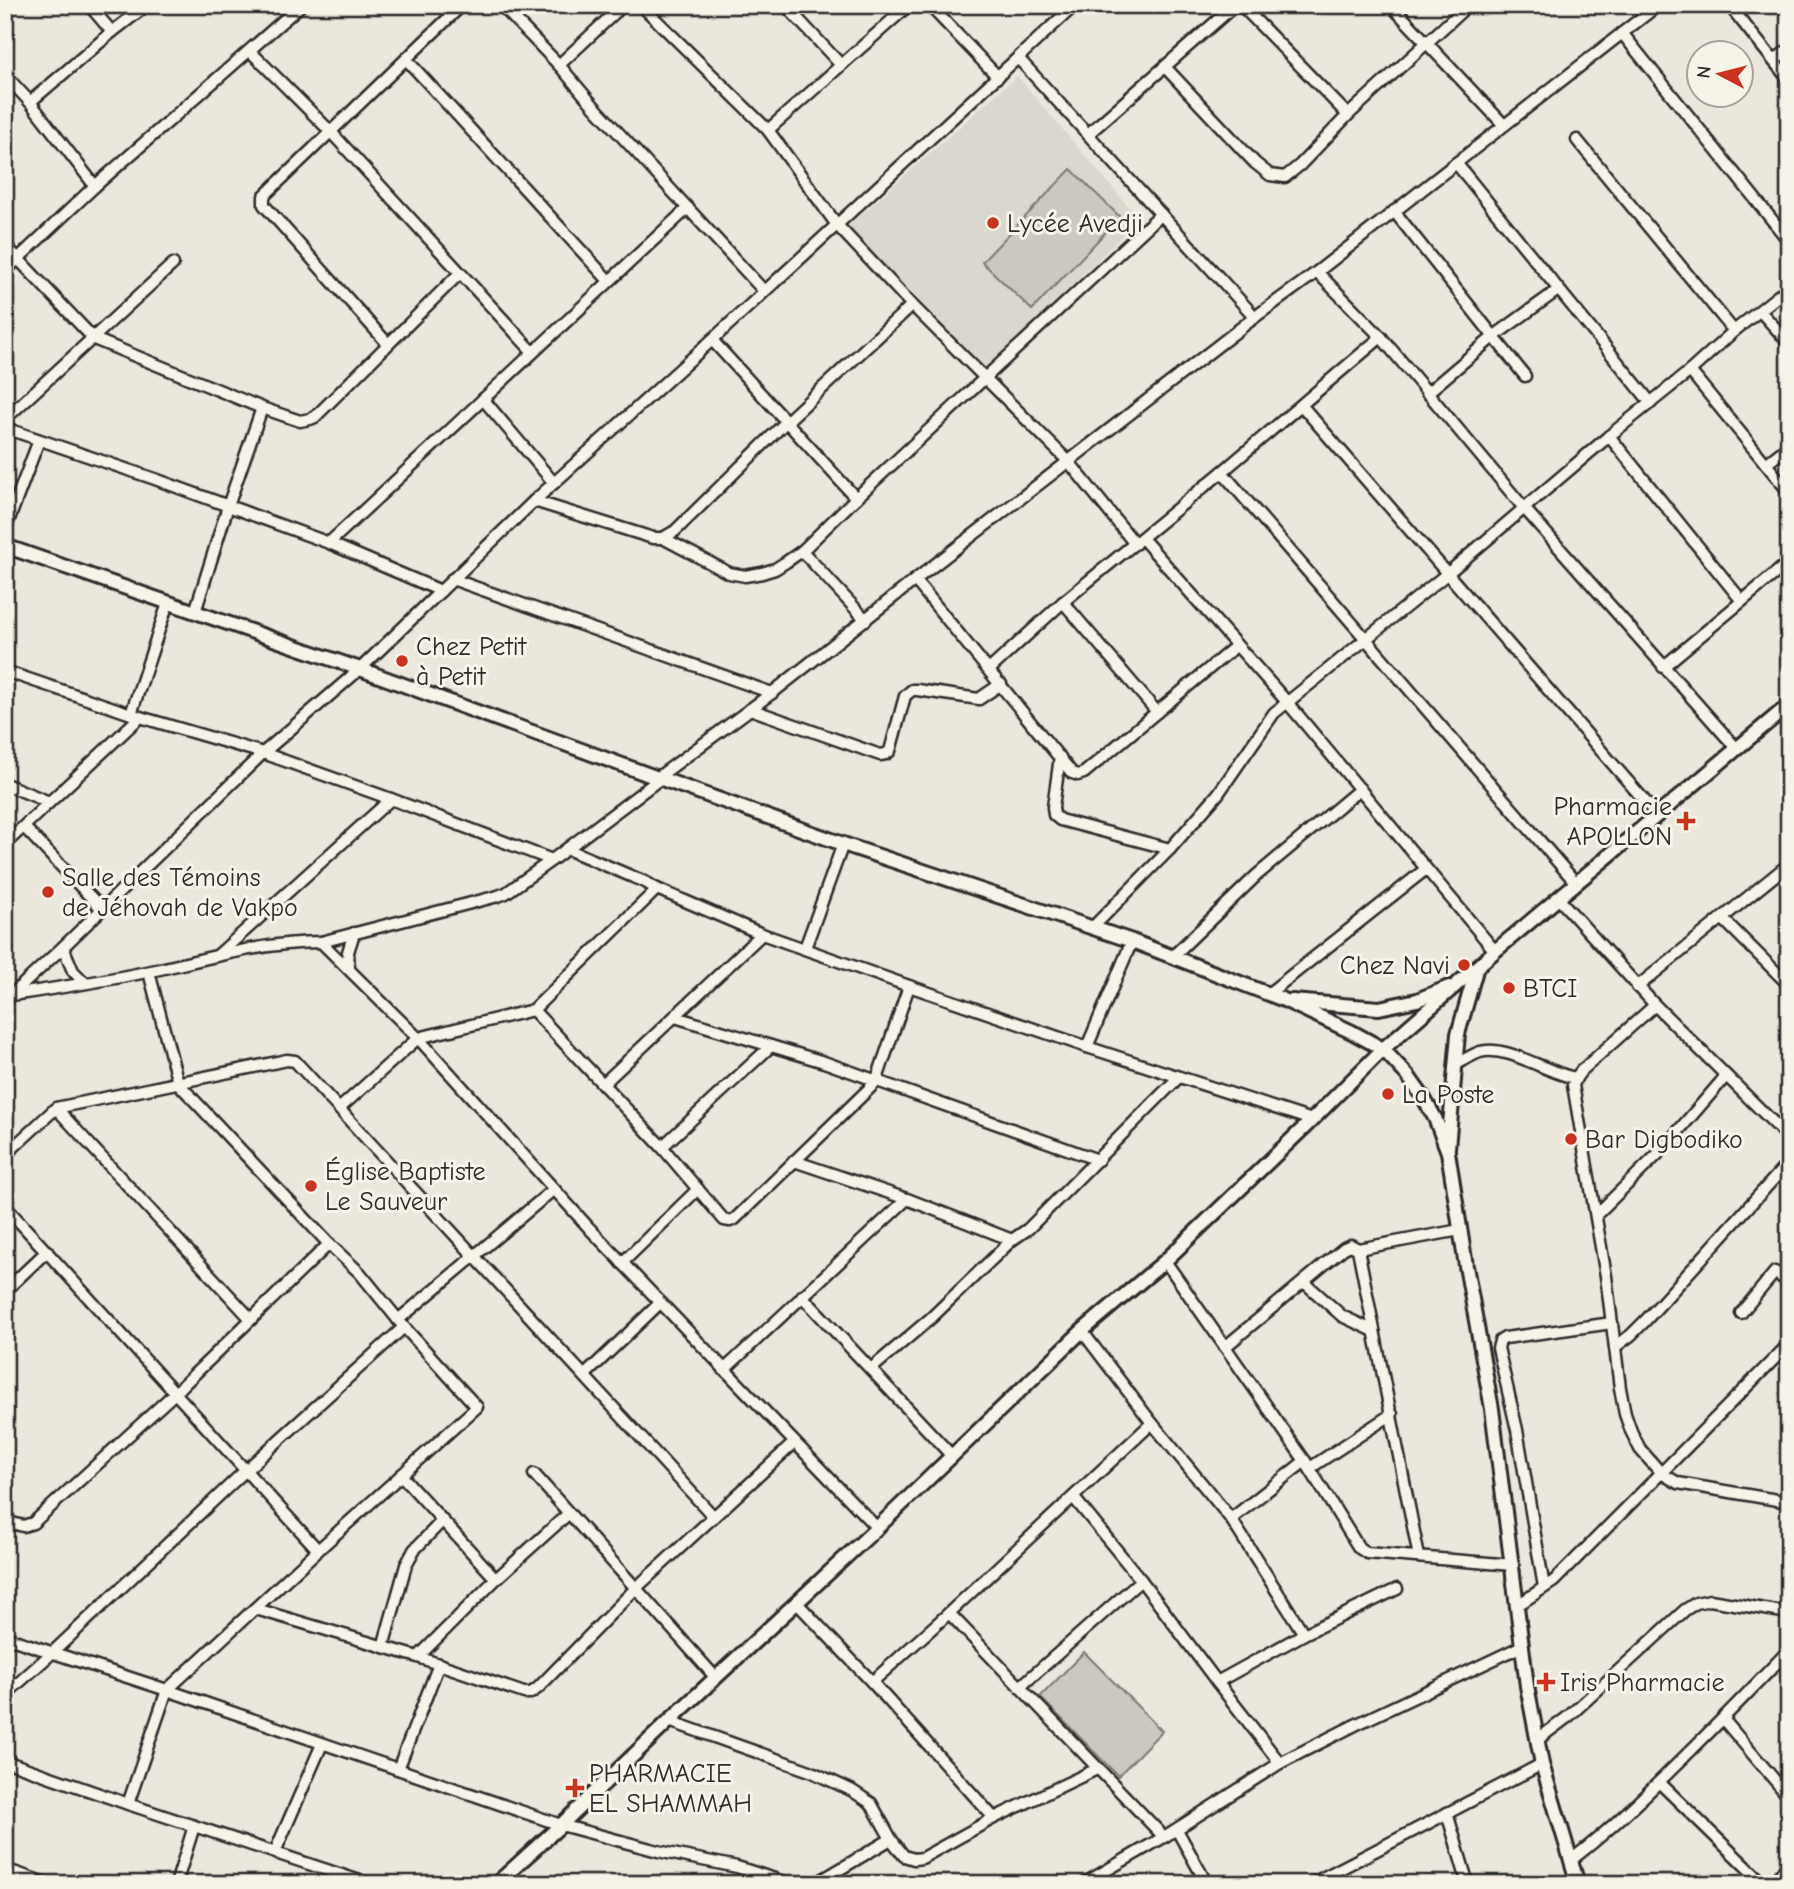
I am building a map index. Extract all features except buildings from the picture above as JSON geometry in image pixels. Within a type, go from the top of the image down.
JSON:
[{"type":"street","points":[[89,5],[111,32]]},
{"type":"street","points":[[30,102],[111,32],[147,5]]},
{"type":"street","points":[[5,271],[95,186],[301,5]]},
{"type":"street","points":[[388,344],[264,205],[264,195],[461,5]]},
{"type":"street","points":[[500,5],[559,65],[764,291]]},
{"type":"street","points":[[559,65],[623,5]]},
{"type":"street","points":[[641,5],[768,130],[837,225],[912,305],[1069,462],[1287,702],[1495,951]]},
{"type":"street","points":[[785,5],[841,65]]},
{"type":"street","points":[[768,130],[909,5]]},
{"type":"street","points":[[929,5],[998,77]]},
{"type":"street","points":[[9,998],[263,753],[360,669],[534,500],[712,340],[1075,5]]},
{"type":"street","points":[[1088,134],[1235,5]]},
{"type":"street","points":[[1241,5],[1348,116]]},
{"type":"street","points":[[1391,5],[1504,125]]},
{"type":"street","points":[[1165,67],[1270,175],[1285,177],[1468,5]]},
{"type":"street","points":[[9,998],[218,956],[303,942],[321,942],[506,892],[567,849],[772,693],[1658,5]]},
{"type":"street","points":[[1729,5],[1789,80]]},
{"type":"street","points":[[1622,33],[1789,241]]},
{"type":"street","points":[[1774,61],[1789,49]]},
{"type":"street","points":[[250,51],[330,131],[533,352]]},
{"type":"street","points":[[1018,58],[1255,317]]},
{"type":"street","points":[[406,59],[609,281]]},
{"type":"street","points":[[5,75],[30,102],[95,186]]},
{"type":"street","points":[[1577,140],[1734,331]]},
{"type":"street","points":[[1456,163],[1651,403]]},
{"type":"street","points":[[329,544],[688,208]]},
{"type":"street","points":[[1394,211],[1525,376]]},
{"type":"street","points":[[534,500],[653,538],[663,538],[729,573],[745,576],[775,569],[802,551],[1161,214]]},
{"type":"street","points":[[5,245],[94,339],[300,421],[310,419],[460,273]]},
{"type":"street","points":[[5,419],[173,264]]},
{"type":"street","points":[[1317,272],[1381,337],[1524,508],[1737,749]]},
{"type":"street","points":[[1092,928],[1170,849],[1218,794],[1275,713],[1448,573],[1789,287]]},
{"type":"street","points":[[1427,393],[1493,337],[1558,290]]},
{"type":"street","points":[[663,538],[675,531],[786,422],[912,305]]},
{"type":"street","points":[[1760,310],[1789,343]]},
{"type":"street","points":[[989,670],[1063,602],[1302,406],[1381,337]]},
{"type":"street","points":[[712,340],[856,498]]},
{"type":"street","points":[[1690,370],[1789,492]]},
{"type":"street","points":[[483,400],[554,483]]},
{"type":"street","points":[[1302,406],[1657,815]]},
{"type":"street","points":[[195,612],[262,408]]},
{"type":"street","points":[[5,428],[228,506],[329,544],[441,591]]},
{"type":"street","points":[[1609,436],[1742,601]]},
{"type":"street","points":[[5,530],[39,440]]},
{"type":"street","points":[[1766,464],[1789,446]]},
{"type":"street","points":[[1222,472],[1576,883]]},
{"type":"street","points":[[5,546],[360,669],[843,844],[1132,941],[1284,1000],[1383,1049],[1423,1097],[1435,1118],[1448,1152],[1492,1409],[1527,1686],[1542,1764],[1578,1884]]},
{"type":"street","points":[[802,551],[866,620]]},
{"type":"street","points":[[1663,667],[1789,562]]},
{"type":"street","points":[[452,579],[772,693]]},
{"type":"street","points":[[915,580],[1073,773],[1079,775],[1236,646]]},
{"type":"street","points":[[1063,602],[1157,712]]},
{"type":"street","points":[[5,844],[135,716],[168,603]]},
{"type":"street","points":[[5,671],[135,716],[263,753],[552,860]]},
{"type":"street","points":[[750,709],[880,755],[890,751],[905,696],[912,691],[926,690],[979,699],[1001,684]]},
{"type":"street","points":[[496,1884],[877,1528],[1082,1331],[1165,1261],[1383,1049],[1495,951],[1788,706]]},
{"type":"street","points":[[1060,757],[1054,815],[1060,820],[1170,849]]},
{"type":"street","points":[[5,784],[49,802]]},
{"type":"street","points":[[1172,957],[1257,875],[1360,789]]},
{"type":"street","points":[[218,956],[391,799]]},
{"type":"street","points":[[23,827],[102,909]]},
{"type":"street","points":[[805,948],[843,844]]},
{"type":"street","points":[[567,849],[762,933],[1087,1047],[1312,1120]]},
{"type":"street","points":[[1637,986],[1789,864]]},
{"type":"street","points":[[1268,994],[1426,869]]},
{"type":"street","points":[[340,1108],[418,1038],[533,1010],[657,889]]},
{"type":"street","points":[[1559,899],[1655,1005],[1789,1138]]},
{"type":"street","points":[[1723,919],[1789,985]]},
{"type":"street","points":[[349,968],[348,952],[354,933]]},
{"type":"street","points":[[603,1084],[762,933]]},
{"type":"street","points":[[1087,1047],[1132,941]]},
{"type":"street","points":[[321,942],[418,1038],[622,1263],[877,1528]]},
{"type":"street","points":[[63,947],[73,971],[85,983]]},
{"type":"street","points":[[1448,1152],[1458,1034],[1477,967]]},
{"type":"street","points":[[128,1804],[167,1690],[477,1407],[401,1324],[360,1273],[329,1244],[178,1083],[149,971]]},
{"type":"street","points":[[1284,1000],[1379,1008],[1416,1000],[1459,983]]},
{"type":"street","points":[[533,1010],[662,1147],[724,1220],[730,1221],[876,1082],[909,986]]},
{"type":"street","points":[[1655,1005],[1576,1078],[1573,1085],[1596,1215],[1625,1414],[1640,1449],[1661,1473],[1678,1483],[1789,1502]]},
{"type":"street","points":[[675,1017],[824,1062],[1098,1160]]},
{"type":"street","points":[[662,1147],[771,1046]]},
{"type":"street","points":[[1455,1065],[1480,1052],[1495,1050],[1576,1078]]},
{"type":"street","points":[[5,1154],[56,1108],[292,1060],[298,1063],[713,1516]]},
{"type":"street","points":[[1596,1215],[1661,1151],[1726,1076]]},
{"type":"street","points":[[871,1368],[922,1326],[1012,1240],[1028,1229],[1179,1077]]},
{"type":"street","points":[[56,1108],[251,1319]]},
{"type":"street","points":[[794,1161],[906,1199],[1012,1240]]},
{"type":"street","points":[[1615,1347],[1646,1320],[1789,1162]]},
{"type":"street","points":[[5,1695],[474,1255],[554,1189]]},
{"type":"street","points":[[622,1263],[698,1189]]},
{"type":"street","points":[[724,1370],[906,1199]]},
{"type":"street","points":[[5,1206],[318,1550]]},
{"type":"street","points":[[1358,1250],[1460,1230]]},
{"type":"street","points":[[5,1521],[23,1526],[33,1523],[176,1392],[329,1244]]},
{"type":"street","points":[[1226,1347],[1344,1248],[1352,1245],[1358,1250],[1419,1557]]},
{"type":"street","points":[[5,1291],[47,1251]]},
{"type":"street","points":[[1165,1261],[1307,1465],[1359,1548],[1367,1552],[1513,1565]]},
{"type":"street","points":[[1741,1313],[1774,1272],[1789,1283]]},
{"type":"street","points":[[1304,1282],[1342,1316],[1374,1331]]},
{"type":"street","points":[[802,1296],[952,1457]]},
{"type":"street","points":[[585,1375],[660,1303]]},
{"type":"street","points":[[1544,1587],[1517,1430],[1498,1348],[1504,1338],[1612,1324]]},
{"type":"street","points":[[1082,1331],[1152,1423],[1231,1519],[1304,1634]]},
{"type":"street","points":[[1518,1605],[1553,1581],[1789,1344]]},
{"type":"street","points":[[1231,1519],[1307,1465],[1392,1414]]},
{"type":"street","points":[[872,1682],[1152,1423]]},
{"type":"street","points":[[256,1609],[530,1693],[635,1589],[794,1443]]},
{"type":"street","points":[[534,1474],[716,1678]]},
{"type":"street","points":[[401,1475],[496,1579]]},
{"type":"street","points":[[1074,1498],[1141,1580],[1280,1763]]},
{"type":"street","points":[[418,1657],[496,1579],[568,1514]]},
{"type":"street","points":[[383,1647],[402,1574],[410,1557],[442,1521]]},
{"type":"street","points":[[1020,1687],[1141,1580]]},
{"type":"street","points":[[1217,1682],[1304,1634],[1398,1589]]},
{"type":"street","points":[[1537,1740],[1569,1716],[1696,1603],[1710,1600],[1789,1613]]},
{"type":"street","points":[[797,1603],[994,1818]]},
{"type":"street","points":[[948,1614],[1164,1838]]},
{"type":"street","points":[[5,1637],[561,1825],[658,1851],[737,1867],[790,1884]]},
{"type":"street","points":[[1083,1884],[1097,1880],[1280,1763],[1522,1646]]},
{"type":"street","points":[[1571,1860],[1660,1782],[1789,1650]]},
{"type":"street","points":[[398,1769],[439,1664]]},
{"type":"street","points":[[1723,1720],[1789,1797]]},
{"type":"street","points":[[669,1721],[810,1771],[851,1790],[871,1803],[904,1856],[914,1859],[922,1858],[994,1818],[1097,1769]]},
{"type":"street","points":[[275,1852],[322,1744]]},
{"type":"street","points":[[5,1761],[369,1884]]},
{"type":"street","points":[[1311,1884],[1542,1764]]},
{"type":"street","points":[[1660,1782],[1764,1884]]},
{"type":"street","points":[[1447,1813],[1468,1884]]},
{"type":"street","points":[[176,1884],[194,1826]]},
{"type":"street","points":[[1177,1830],[1208,1884]]},
{"type":"street","points":[[815,1884],[891,1839]]},
{"type":"street","points":[[1774,1884],[1789,1862]]},
{"type":"street","points":[[5,1869],[48,1884]]},
{"type":"shaded area","name":"Lycée Avedji","points":[[1017,76],[1139,219],[987,369],[847,227]]},
{"type":"shaded area","points":[[1071,169],[1120,217],[1032,310],[982,262]]},
{"type":"shaded area","points":[[1084,1652],[1162,1731],[1118,1776],[1040,1697]]},
{"type":"place","name":"Lycée Avedji","points":[[993,223]]},
{"type":"place","name":"Chez Petit à Petit","points":[[402,661]]},
{"type":"place","name":"Pharmacie APOLLON","points":[[1686,821]]},
{"type":"place","name":"Salle des Témoins de Jéhovah de Vakpo","points":[[48,892]]},
{"type":"place","name":"Chez Navi","points":[[1464,965]]},
{"type":"place","name":"BTCI","points":[[1509,988]]},
{"type":"place","name":"La Poste","points":[[1388,1094]]},
{"type":"place","name":"Bar Digbodiko","points":[[1571,1139]]},
{"type":"place","name":"Église Baptiste Le Sauveur","points":[[311,1186]]},
{"type":"place","name":"Iris Pharmacie","points":[[1546,1682]]},
{"type":"place","name":"PHARMACIE EL SHAMMAH","points":[[575,1788]]}]
